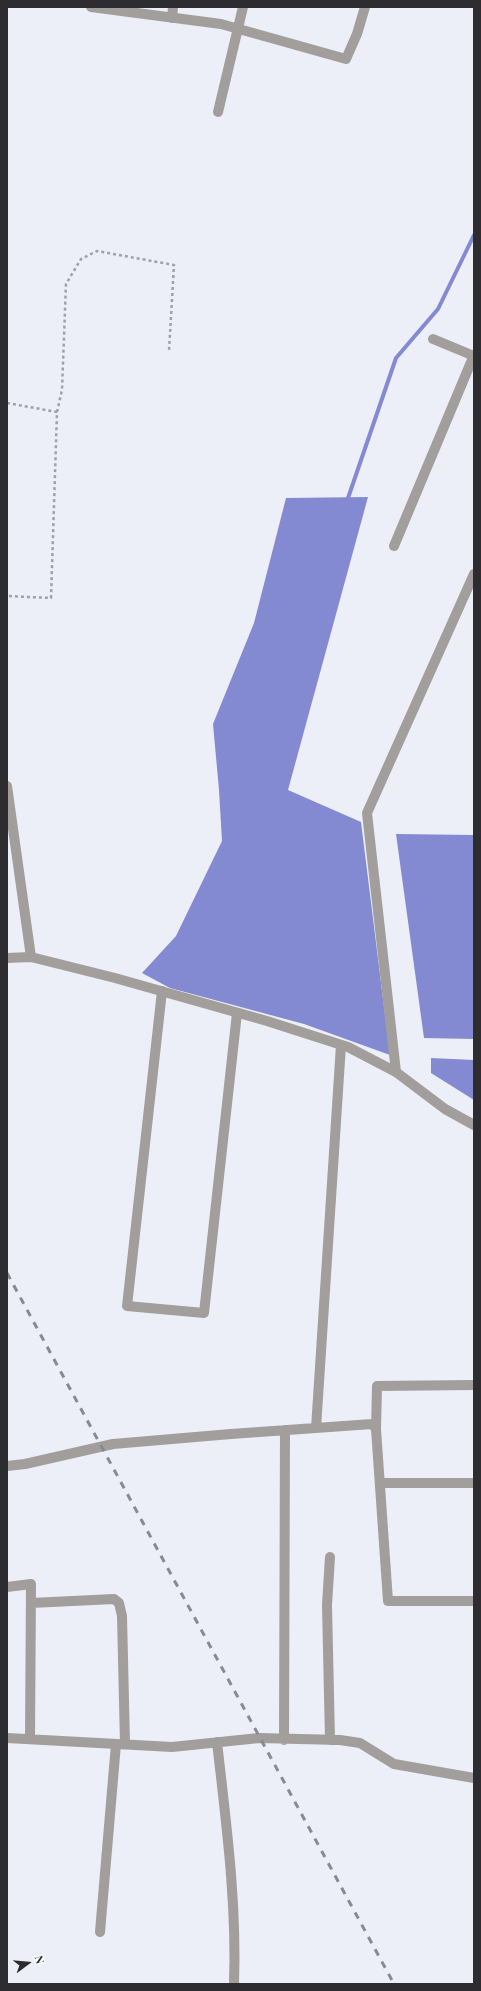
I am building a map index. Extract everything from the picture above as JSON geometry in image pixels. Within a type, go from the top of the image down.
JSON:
[{"type":"street","points":[[91,7],[221,24],[346,59],[357,34],[365,7]]},
{"type":"street","points":[[172,18],[173,7]]},
{"type":"street","points":[[218,112],[243,7]]},
{"type":"street","points":[[394,546],[474,355],[433,339]]},
{"type":"street","points":[[396,1072],[367,813],[474,574]]},
{"type":"street","points":[[7,786],[31,957]]},
{"type":"street","points":[[7,958],[31,957],[162,991],[342,1045],[396,1072],[445,1109],[474,1125]]},
{"type":"street","points":[[162,991],[127,1306],[204,1313],[237,1013]]},
{"type":"street","points":[[316,1428],[342,1045]]},
{"type":"street","points":[[474,1385],[377,1386],[376,1429],[388,1601],[474,1601]]},
{"type":"street","points":[[7,1466],[25,1464],[113,1444],[372,1424],[376,1429]]},
{"type":"street","points":[[284,1740],[285,1430]]},
{"type":"street","points":[[380,1484],[474,1483]]},
{"type":"street","points":[[330,1557],[327,1605],[330,1740]]},
{"type":"street","points":[[7,1587],[31,1584],[30,1739]]},
{"type":"street","points":[[31,1603],[114,1600],[119,1603],[122,1616],[121,1744],[100,1932]]},
{"type":"street","points":[[7,1738],[172,1747],[259,1738],[284,1740],[330,1740],[360,1743],[394,1764],[474,1778]]},
{"type":"street","points":[[217,1742],[230,1852],[235,1960],[234,1984]]},
{"type":"path","points":[[7,596],[51,598],[56,412],[62,390],[66,284],[81,259],[97,251],[174,265],[169,351]]},
{"type":"path","points":[[7,403],[56,412]]},
{"type":"water","points":[[368,497],[288,790],[361,822],[390,1055],[304,1024],[170,988],[142,973],[176,936],[222,841],[213,724],[254,623],[286,498]]},
{"type":"water","points":[[396,834],[474,835],[474,1039],[424,1038]]},
{"type":"water","points":[[431,1058],[474,1060],[474,1100],[431,1073]]},
{"type":"waterway","points":[[347,501],[396,358],[438,309],[474,235]]},
{"type":"railway","points":[[7,1273],[394,1984]]}]
